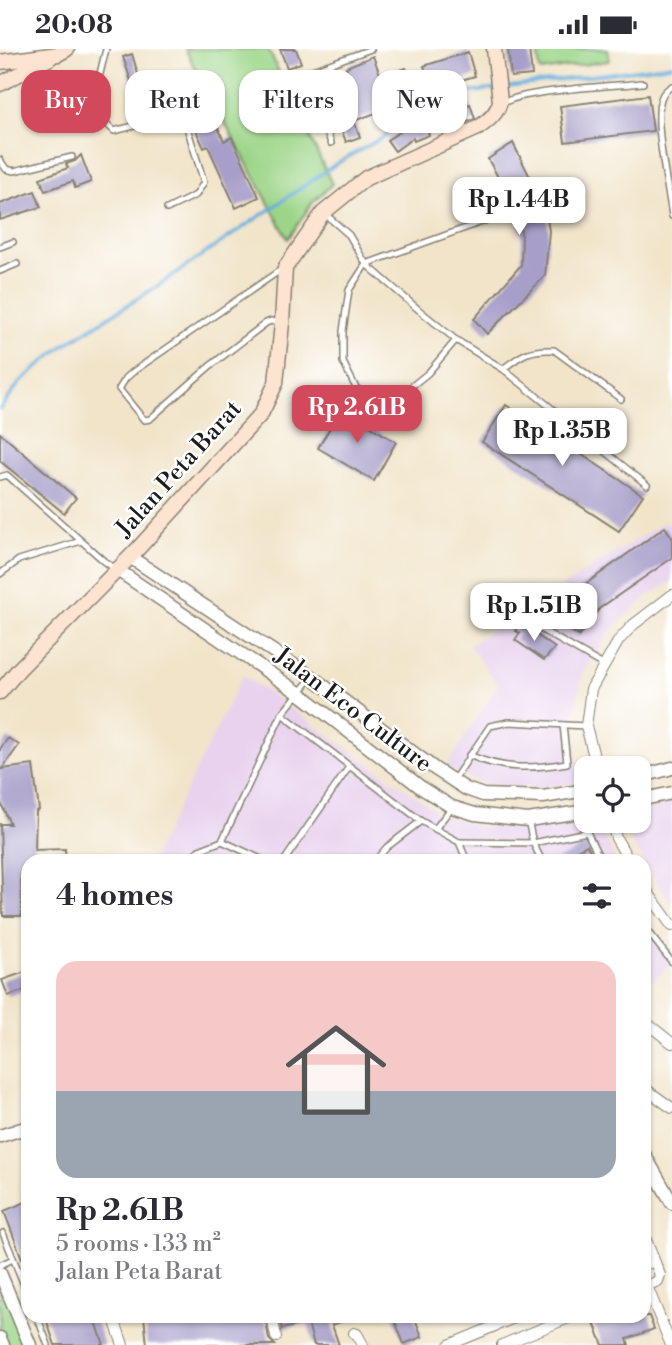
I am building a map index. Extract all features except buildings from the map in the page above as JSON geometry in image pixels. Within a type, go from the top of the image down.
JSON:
[{"type":"main road","points":[[285,268],[323,213],[366,178],[478,128],[491,118],[500,104],[494,49]]},
{"type":"main road","points":[[0,68],[33,56],[63,51]]},
{"type":"main road","points":[[0,84],[63,51]]},
{"type":"main road","points":[[0,62],[15,61]]},
{"type":"main road","name":"Jalan Peta Barat","points":[[0,692],[261,414],[276,383],[285,268]]},
{"type":"street","name":"Jalan Eco Culture","points":[[134,552],[136,561],[312,677],[453,781],[483,795],[543,797],[574,792]]},
{"type":"street","name":"Jalan Eco Culture","points":[[116,569],[299,693],[423,789],[452,807],[475,814],[528,820],[574,813]]},
{"type":"street","points":[[594,756],[586,726],[591,689],[619,640],[633,625],[672,595]]},
{"type":"street","points":[[651,774],[672,768]]},
{"type":"street","points":[[423,789],[435,769]]},
{"type":"street","points":[[651,797],[672,793]]},
{"type":"street","points":[[615,833],[625,854]]},
{"type":"street","points":[[651,897],[672,926]]},
{"type":"street","points":[[651,1026],[672,1042]]},
{"type":"street","points":[[651,1093],[672,1108]]},
{"type":"street","points":[[0,1136],[21,1129]]},
{"type":"street","points":[[651,1166],[672,1201]]},
{"type":"street","points":[[651,1266],[660,1279],[651,1284]]},
{"type":"street","points":[[0,1273],[30,1345]]},
{"type":"street","points":[[651,1298],[671,1345]]},
{"type":"street","points":[[115,1323],[123,1345]]},
{"type":"street","points":[[273,1323],[276,1337]]},
{"type":"street","points":[[449,1345],[502,1323]]},
{"type":"street","points":[[502,1345],[556,1323]]},
{"type":"street","points":[[354,1345],[351,1336],[354,1333],[363,1345]]},
{"type":"street","points":[[0,1338],[3,1345]]},
{"type":"lane","points":[[106,49],[97,86],[106,123],[114,131],[177,115],[184,121],[204,182],[196,195],[167,209]]},
{"type":"lane","points":[[331,143],[306,77],[307,72],[371,49]]},
{"type":"lane","points":[[500,104],[536,94],[643,83]]},
{"type":"lane","points":[[672,86],[665,90],[660,101],[659,120],[672,216]]},
{"type":"lane","points":[[0,160],[6,169],[22,171],[72,157]]},
{"type":"lane","points":[[323,213],[349,235],[366,264],[456,340],[503,369],[647,485]]},
{"type":"lane","points":[[456,340],[428,373],[391,403],[376,400],[356,388],[343,362],[343,331],[349,290],[366,264],[493,218]]},
{"type":"lane","points":[[0,247],[13,242]]},
{"type":"lane","points":[[0,271],[17,264]]},
{"type":"lane","points":[[282,323],[266,323],[210,366],[150,419],[144,420],[119,389],[134,371],[285,268]]},
{"type":"lane","points":[[503,369],[524,352],[554,350],[621,399]]},
{"type":"lane","points":[[0,477],[7,475],[116,569]]},
{"type":"lane","points":[[0,574],[19,560],[81,541]]},
{"type":"lane","points":[[535,626],[603,665]]},
{"type":"lane","points":[[195,854],[222,841],[282,714],[312,677]]},
{"type":"lane","points":[[282,714],[421,821],[459,842],[533,843],[587,832],[598,854]]},
{"type":"lane","points":[[453,781],[490,726],[509,722],[586,726]]},
{"type":"lane","points":[[469,755],[488,764],[522,769],[567,763],[564,725]]},
{"type":"lane","points":[[289,854],[349,767]]},
{"type":"lane","points":[[435,829],[452,807]]},
{"type":"lane","points":[[528,820],[538,854]]},
{"type":"lane","points":[[381,854],[421,821]]},
{"type":"lane","points":[[222,841],[250,854]]},
{"type":"lane","points":[[459,842],[464,854]]},
{"type":"lane","points":[[651,936],[672,961]]},
{"type":"lane","points":[[3,1233],[21,1278]]},
{"type":"lane","points":[[0,1265],[13,1259]]},
{"type":"lane","points":[[40,1323],[48,1345]]},
{"type":"shaded area","points":[[665,522],[672,525],[672,581],[648,596],[611,630],[584,670],[573,716],[576,756],[574,756],[574,784],[530,788],[480,783],[446,767],[498,685],[469,645]]},
{"type":"shaded area","points":[[243,675],[438,812],[479,827],[528,828],[574,821],[574,833],[603,833],[613,854],[154,854]]},
{"type":"shaded area","points":[[672,802],[672,905],[651,872],[651,854],[639,854],[626,833],[651,833],[651,806]]},
{"type":"shaded area","points":[[651,926],[672,957],[672,964],[651,982]]},
{"type":"green space","points":[[185,49],[268,49],[278,70],[239,70],[239,133],[308,133],[332,184],[312,203],[288,239],[225,123],[225,70],[196,70]]},
{"type":"green space","points":[[537,49],[608,49],[609,61],[540,71]]},
{"type":"green space","points":[[0,1272],[30,1345],[3,1345],[0,1338]]},
{"type":"waterway","points":[[502,88],[672,65]]},
{"type":"waterway","points":[[0,409],[21,381],[63,346],[156,287],[336,164],[387,135],[437,100],[495,89]]}]
